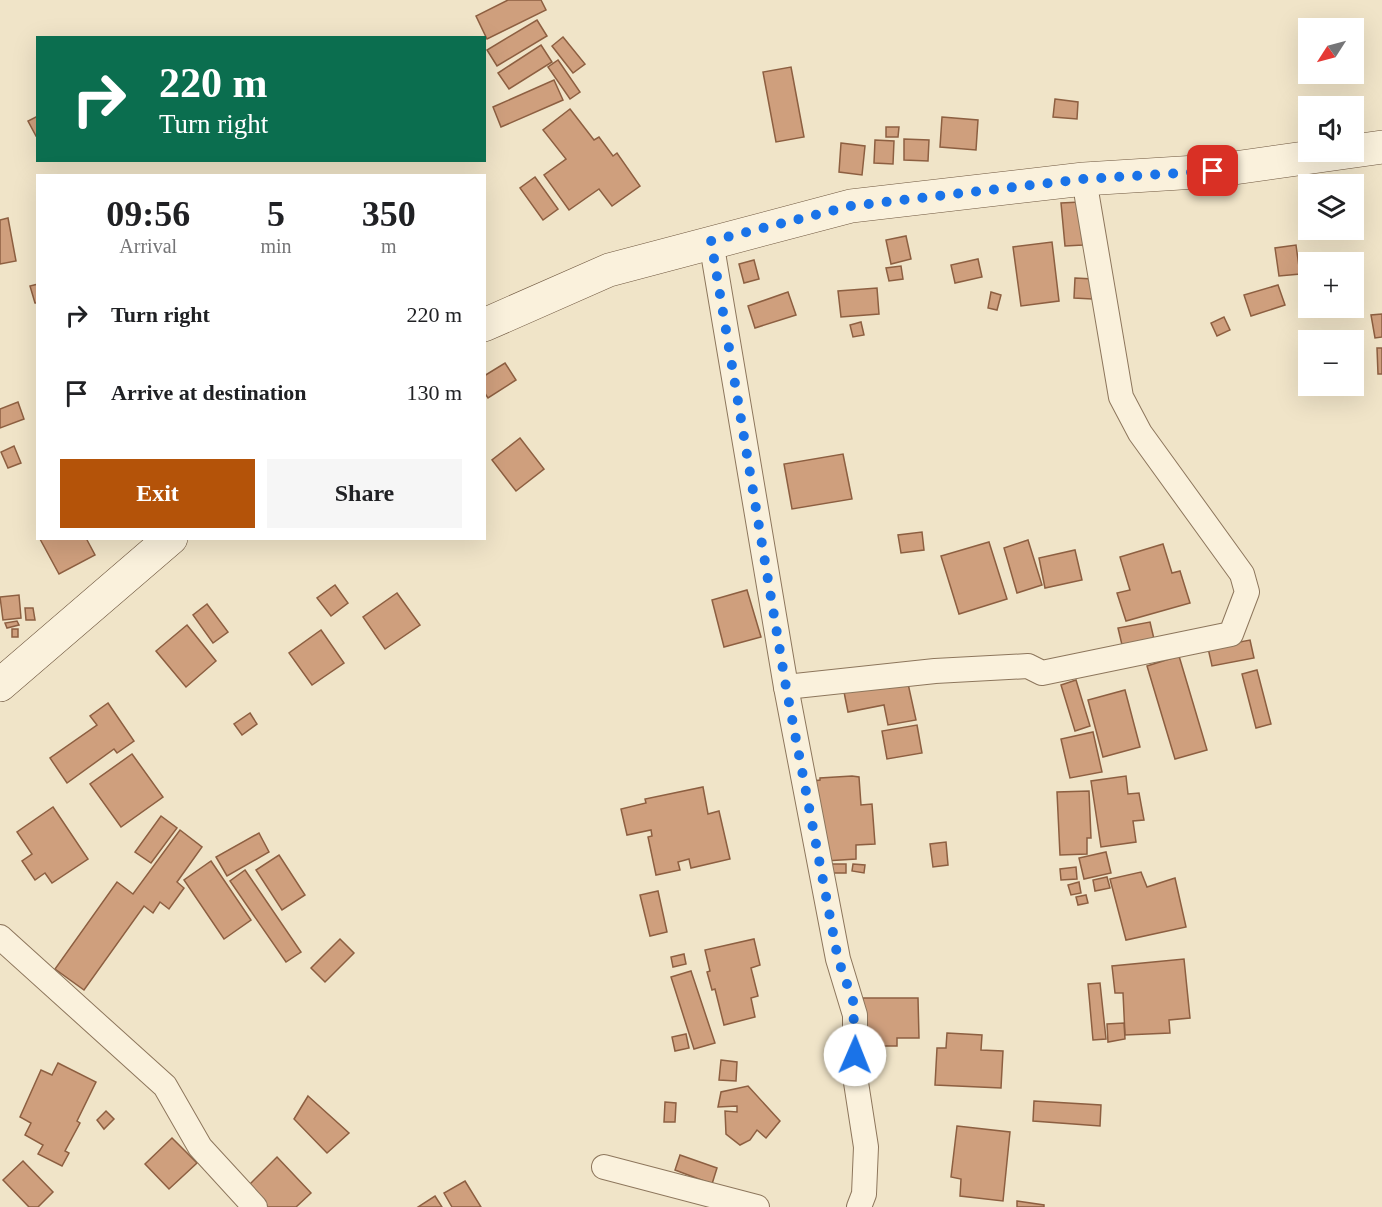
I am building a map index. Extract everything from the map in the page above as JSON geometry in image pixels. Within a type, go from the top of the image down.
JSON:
[{"type":"street","points":[[486,324],[609,270],[711,241],[851,206],[1084,179],[1213,171],[1382,147]]},
{"type":"street","points":[[786,687],[935,671],[1028,666],[1042,673],[1231,634],[1247,591],[1242,574],[1147,442],[1121,397],[1084,179]]},
{"type":"street","points":[[711,241],[786,687],[838,959],[853,1001],[855,1076],[866,1147],[864,1194],[859,1207]]},
{"type":"street","points":[[0,686],[169,540]]},
{"type":"street","points":[[0,937],[165,1086],[200,1147],[255,1207]]},
{"type":"street","points":[[604,1167],[757,1207]]},
{"type":"building","points":[[508,0],[541,0],[546,10],[487,39],[476,16]]},
{"type":"building","points":[[537,20],[547,36],[497,66],[487,50]]},
{"type":"building","points":[[563,37],[585,64],[573,73],[552,46]]},
{"type":"building","points":[[541,45],[552,62],[509,89],[498,73]]},
{"type":"building","points":[[558,60],[580,92],[570,99],[548,67]]},
{"type":"building","points":[[791,67],[804,137],[776,142],[763,72]]},
{"type":"building","points":[[554,80],[563,100],[501,127],[493,107]]},
{"type":"building","points":[[1055,99],[1078,102],[1077,119],[1053,117]]},
{"type":"building","points":[[570,109],[594,140],[599,137],[613,156],[617,153],[640,186],[612,206],[599,189],[569,210],[544,175],[566,159],[543,130]]},
{"type":"building","points":[[36,117],[36,136],[28,121]]},
{"type":"building","points":[[942,117],[978,120],[976,150],[940,147]]},
{"type":"building","points":[[886,127],[899,127],[898,137],[886,137]]},
{"type":"building","points":[[904,139],[929,140],[928,161],[904,160]]},
{"type":"building","points":[[875,140],[894,141],[893,164],[874,163]]},
{"type":"building","points":[[841,143],[865,146],[862,175],[839,172]]},
{"type":"building","points":[[535,177],[558,209],[543,220],[520,188]]},
{"type":"building","points":[[1080,202],[1083,245],[1065,246],[1061,203]]},
{"type":"building","points":[[8,218],[16,261],[0,264],[0,220]]},
{"type":"building","points":[[906,236],[911,259],[891,264],[886,240]]},
{"type":"building","points":[[1052,242],[1059,301],[1021,306],[1013,247]]},
{"type":"building","points":[[1296,245],[1298,274],[1279,276],[1275,248]]},
{"type":"building","points":[[978,259],[982,277],[955,283],[951,265]]},
{"type":"building","points":[[754,260],[759,279],[744,283],[739,264]]},
{"type":"building","points":[[901,266],[903,279],[889,281],[886,268]]},
{"type":"building","points":[[1075,278],[1093,279],[1092,299],[1074,298]]},
{"type":"building","points":[[36,284],[36,303],[35,303],[30,286]]},
{"type":"building","points":[[1278,285],[1285,305],[1251,316],[1244,295]]},
{"type":"building","points":[[877,288],[879,314],[841,317],[838,291]]},
{"type":"building","points":[[788,292],[796,315],[755,328],[748,306]]},
{"type":"building","points":[[991,292],[1001,295],[997,310],[988,308]]},
{"type":"building","points":[[1382,314],[1382,337],[1375,338],[1371,315]]},
{"type":"building","points":[[1224,317],[1230,330],[1217,336],[1211,323]]},
{"type":"building","points":[[861,322],[864,335],[853,337],[850,325]]},
{"type":"building","points":[[1377,348],[1382,348],[1382,374],[1378,374]]},
{"type":"building","points":[[505,363],[516,380],[488,398],[486,375]]},
{"type":"building","points":[[18,402],[24,419],[0,428],[0,409]]},
{"type":"building","points":[[520,438],[544,469],[516,491],[492,460]]},
{"type":"building","points":[[14,446],[21,463],[8,468],[1,452]]},
{"type":"building","points":[[843,454],[852,499],[792,509],[784,464]]},
{"type":"building","points":[[922,532],[924,550],[901,553],[898,535]]},
{"type":"building","points":[[41,540],[87,540],[95,555],[59,574]]},
{"type":"building","points":[[1028,540],[1042,585],[1017,593],[1004,548]]},
{"type":"building","points":[[989,542],[1007,599],[959,614],[941,556]]},
{"type":"building","points":[[1163,544],[1172,573],[1180,571],[1190,603],[1126,621],[1117,593],[1130,590],[1120,557]]},
{"type":"building","points":[[1075,550],[1082,580],[1045,588],[1039,558]]},
{"type":"building","points":[[335,585],[348,603],[331,616],[317,598]]},
{"type":"building","points":[[747,590],[761,637],[724,647],[712,600]]},
{"type":"building","points":[[397,593],[420,625],[385,649],[363,617]]},
{"type":"building","points":[[19,595],[21,618],[3,620],[0,597]]},
{"type":"building","points":[[207,604],[228,632],[213,643],[193,615]]},
{"type":"building","points":[[25,608],[33,608],[35,620],[26,620]]},
{"type":"building","points":[[17,621],[19,625],[7,628],[5,623]]},
{"type":"building","points":[[1150,622],[1154,639],[1122,645],[1118,628]]},
{"type":"building","points":[[187,625],[216,661],[186,687],[156,651]]},
{"type":"building","points":[[12,629],[18,629],[18,637],[12,637]]},
{"type":"building","points":[[321,630],[344,663],[312,685],[289,653]]},
{"type":"building","points":[[1250,640],[1254,658],[1212,666],[1208,648]]},
{"type":"building","points":[[1179,656],[1207,750],[1175,759],[1147,666]]},
{"type":"building","points":[[1257,670],[1271,724],[1256,728],[1242,674]]},
{"type":"building","points":[[907,679],[916,720],[888,725],[884,705],[848,712],[844,692]]},
{"type":"building","points":[[1076,680],[1090,726],[1075,731],[1061,685]]},
{"type":"building","points":[[1125,690],[1140,747],[1103,757],[1088,700]]},
{"type":"building","points":[[108,703],[134,741],[117,753],[114,749],[67,783],[50,758],[97,725],[90,716]]},
{"type":"building","points":[[250,713],[257,724],[242,735],[234,724]]},
{"type":"building","points":[[917,725],[922,753],[887,759],[882,731]]},
{"type":"building","points":[[1093,732],[1102,772],[1070,778],[1061,739]]},
{"type":"building","points":[[132,754],[163,797],[121,827],[90,784]]},
{"type":"building","points":[[1126,776],[1128,794],[1139,793],[1144,820],[1133,821],[1136,842],[1101,847],[1091,781]]},
{"type":"building","points":[[859,777],[861,805],[872,804],[875,844],[856,845],[856,859],[825,861],[813,781],[820,780],[820,778]]},
{"type":"building","points":[[703,787],[708,814],[719,811],[730,859],[691,868],[689,859],[678,862],[680,870],[656,875],[648,837],[652,836],[651,830],[627,835],[621,809],[646,803],[645,799]]},
{"type":"building","points":[[1089,791],[1091,838],[1087,838],[1087,854],[1060,855],[1057,792]]},
{"type":"building","points":[[53,807],[88,859],[52,883],[45,873],[35,880],[22,861],[32,854],[17,832]]},
{"type":"building","points":[[161,816],[177,828],[151,863],[135,852]]},
{"type":"building","points":[[180,830],[202,847],[177,882],[184,888],[169,909],[160,902],[153,913],[144,906],[84,990],[55,969],[117,882],[133,894]]},
{"type":"building","points":[[259,833],[269,852],[227,876],[216,857]]},
{"type":"building","points":[[946,842],[948,865],[933,867],[930,844]]},
{"type":"building","points":[[1106,852],[1111,873],[1084,879],[1079,858]]},
{"type":"building","points":[[279,855],[305,895],[282,910],[256,870]]},
{"type":"building","points":[[211,861],[251,920],[224,939],[184,880]]},
{"type":"building","points":[[830,864],[846,864],[846,873],[830,873]]},
{"type":"building","points":[[853,864],[865,865],[864,873],[852,871]]},
{"type":"building","points":[[1076,867],[1077,879],[1061,880],[1060,869]]},
{"type":"building","points":[[245,870],[301,952],[286,962],[230,881]]},
{"type":"building","points":[[1141,872],[1147,887],[1175,878],[1186,927],[1126,940],[1110,879]]},
{"type":"building","points":[[1107,877],[1110,888],[1095,891],[1093,880]]},
{"type":"building","points":[[1079,882],[1081,893],[1071,895],[1068,885]]},
{"type":"building","points":[[658,891],[667,932],[650,936],[640,895]]},
{"type":"building","points":[[1086,895],[1088,903],[1078,905],[1076,897]]},
{"type":"building","points":[[340,939],[354,953],[325,982],[311,968]]},
{"type":"building","points":[[754,939],[760,965],[751,968],[758,996],[751,998],[755,1017],[724,1025],[715,989],[712,990],[707,972],[710,971],[705,950]]},
{"type":"building","points":[[684,954],[686,964],[673,967],[671,957]]},
{"type":"building","points":[[1184,959],[1190,1018],[1169,1020],[1170,1033],[1125,1035],[1123,993],[1115,993],[1112,966]]},
{"type":"building","points":[[691,971],[715,1043],[694,1049],[671,977]]},
{"type":"building","points":[[1100,983],[1106,1039],[1093,1040],[1088,984]]},
{"type":"building","points":[[863,998],[918,998],[919,1038],[897,1038],[897,1046],[864,1046]]},
{"type":"building","points":[[1124,1023],[1125,1039],[1108,1042],[1107,1024]]},
{"type":"building","points":[[947,1033],[982,1035],[981,1050],[1003,1051],[1001,1088],[935,1085],[937,1048],[946,1048]]},
{"type":"building","points":[[686,1034],[689,1048],[675,1051],[672,1037]]},
{"type":"building","points":[[721,1060],[737,1062],[736,1081],[719,1080]]},
{"type":"building","points":[[58,1063],[96,1082],[77,1121],[80,1123],[65,1151],[69,1153],[62,1166],[38,1154],[43,1145],[25,1135],[31,1123],[20,1117],[41,1070],[52,1075]]},
{"type":"building","points":[[748,1086],[780,1121],[766,1138],[757,1130],[750,1140],[740,1145],[726,1134],[725,1111],[737,1112],[737,1106],[718,1107],[721,1092]]},
{"type":"building","points":[[308,1096],[349,1133],[327,1153],[294,1119]]},
{"type":"building","points":[[1034,1101],[1101,1105],[1100,1126],[1033,1121]]},
{"type":"building","points":[[665,1102],[676,1103],[675,1122],[664,1122]]},
{"type":"building","points":[[106,1111],[114,1119],[104,1129],[97,1120]]},
{"type":"building","points":[[957,1126],[1010,1132],[1003,1201],[960,1196],[961,1179],[951,1177]]},
{"type":"building","points":[[172,1138],[197,1163],[169,1189],[145,1164]]},
{"type":"building","points":[[680,1155],[717,1168],[712,1184],[675,1170]]},
{"type":"building","points":[[277,1157],[311,1193],[296,1207],[264,1207],[246,1188]]},
{"type":"building","points":[[23,1161],[53,1192],[38,1207],[29,1207],[3,1180]]},
{"type":"building","points":[[465,1181],[481,1207],[452,1207],[444,1193]]},
{"type":"building","points":[[435,1196],[442,1207],[418,1207]]},
{"type":"building","points":[[1017,1201],[1044,1205],[1044,1207],[1017,1207]]},
{"type":"route","points":[[855,1055],[853,1001],[838,959],[786,687],[711,241],[851,206],[1084,179],[1213,171]]}]
